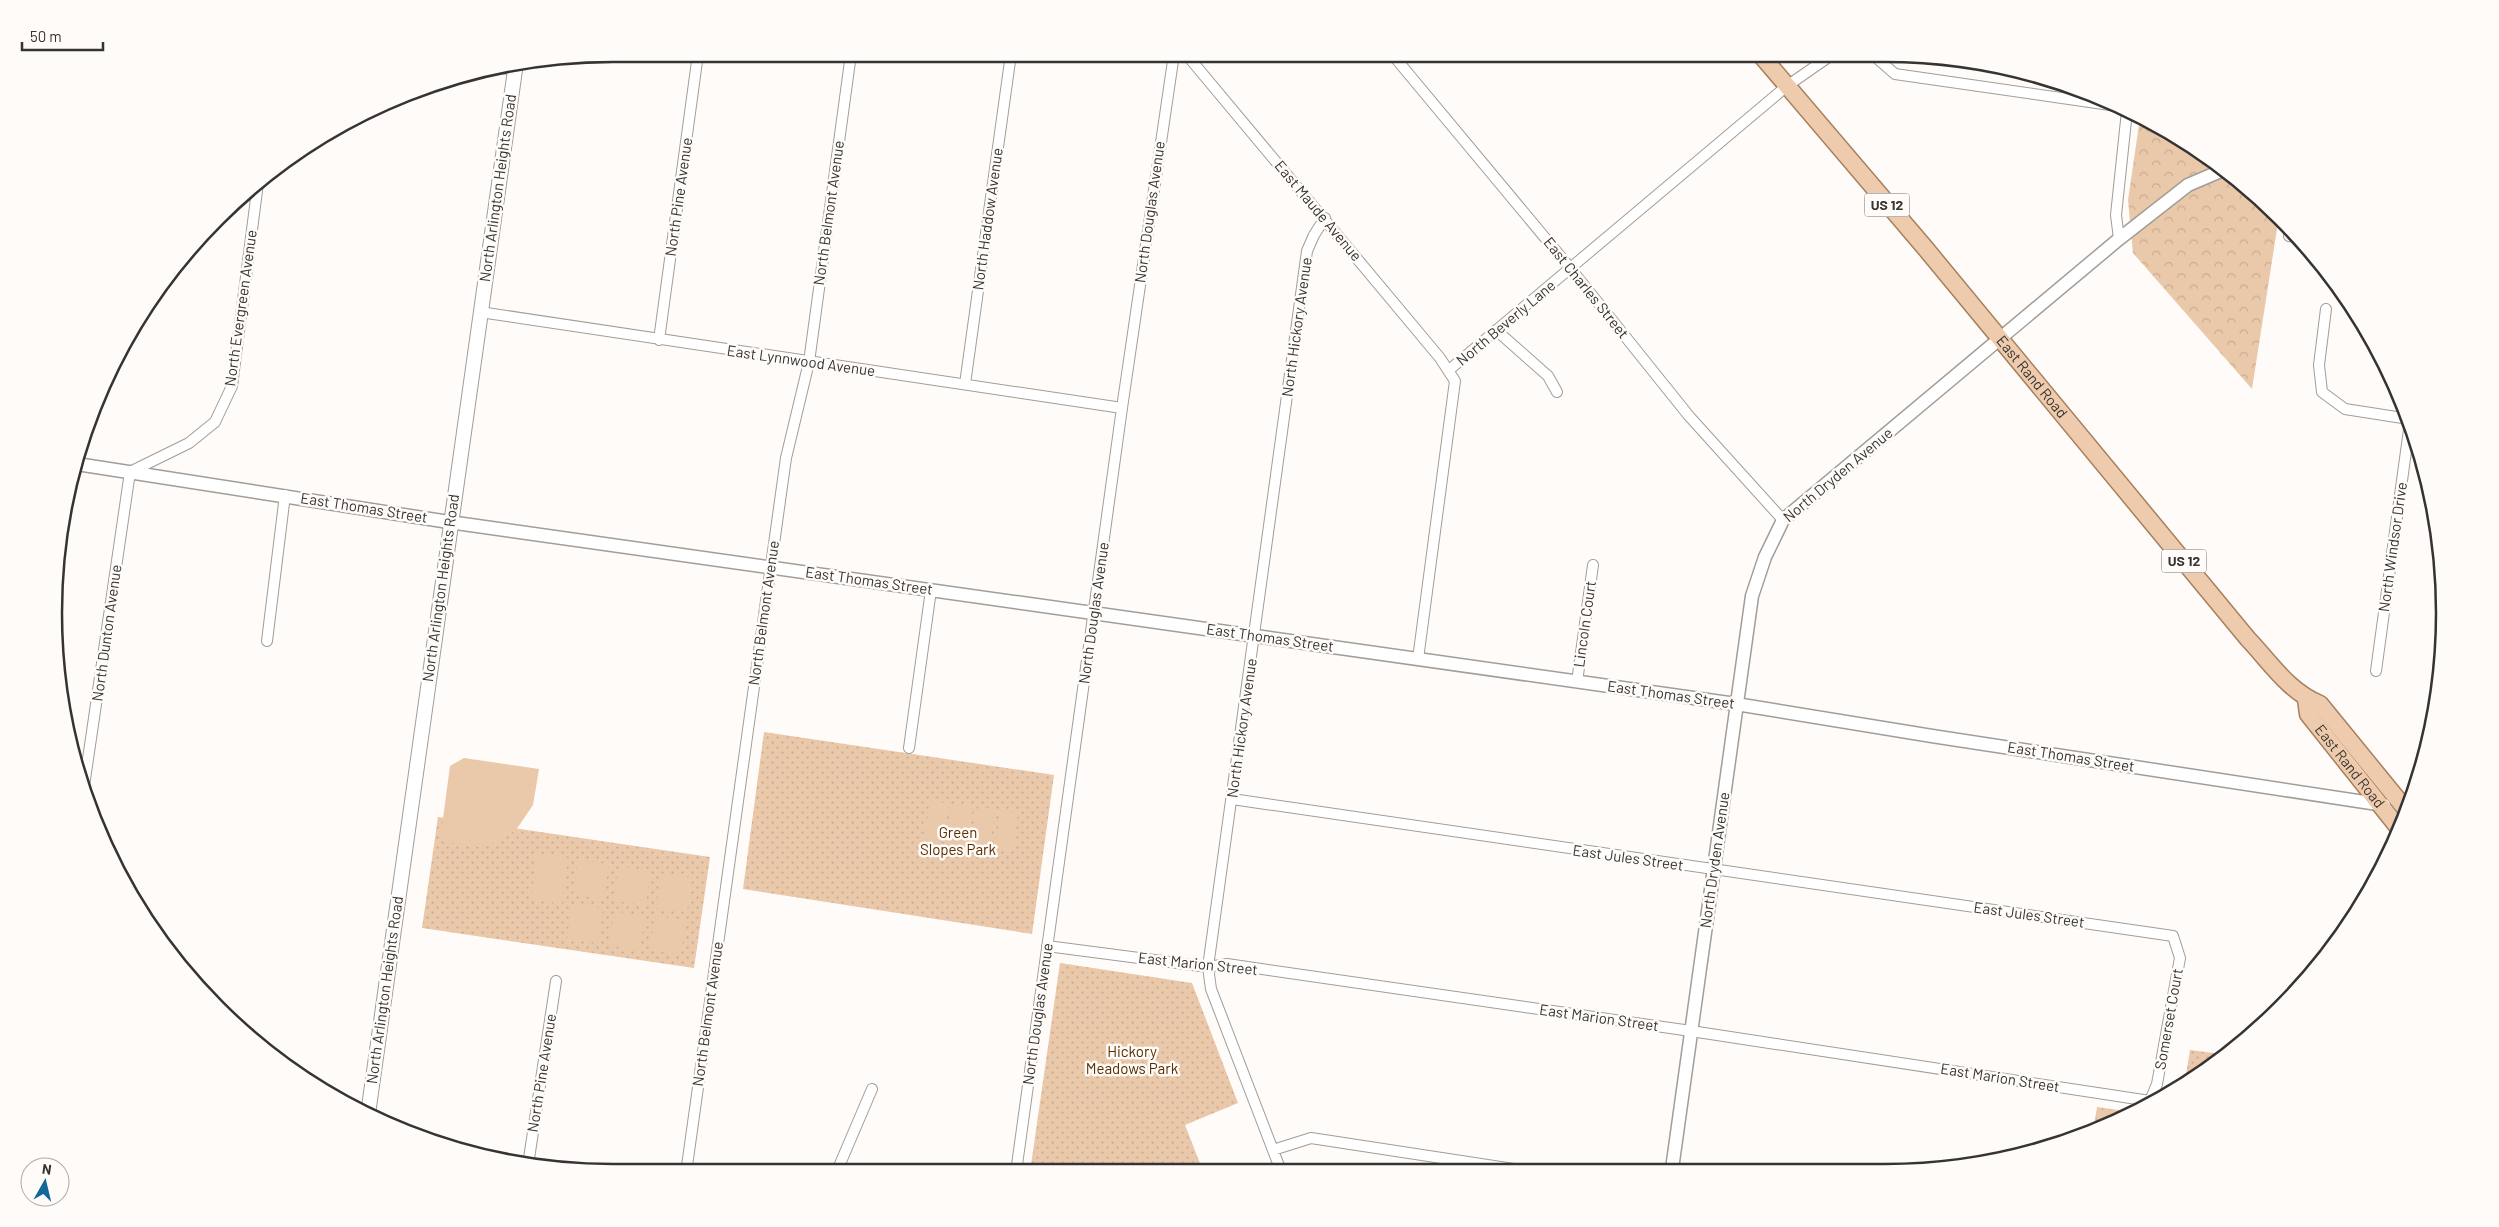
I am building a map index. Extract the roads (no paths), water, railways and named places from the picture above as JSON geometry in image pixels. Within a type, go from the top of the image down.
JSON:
[{"type":"main road","name":"East Rand Road","points":[[1767,62],[2248,639],[2294,690],[2306,699],[2320,704],[2402,804]]},
{"type":"main road","name":"North Arlington Heights Road","points":[[369,1107],[514,72]]},
{"type":"main road","name":"East Rand Road","points":[[2306,699],[2308,714],[2395,824]]},
{"type":"street","name":"North Pine Avenue","points":[[658,340],[697,62]]},
{"type":"street","name":"North Belmont Avenue","points":[[687,1164],[789,437],[809,362],[850,62]]},
{"type":"street","name":"North Haddow Avenue","points":[[965,384],[1010,62]]},
{"type":"street","name":"North Douglas Avenue","points":[[1017,1164],[1122,408],[1173,62]]},
{"type":"street","name":"East Maude Avenue","points":[[1193,62],[1449,370]]},
{"type":"street","name":"East Charles Street","points":[[1399,62],[1571,269],[1690,416],[1783,520]]},
{"type":"street","name":"North Beverly Lane","points":[[1418,659],[1455,382],[1449,370],[1787,86],[1822,62]]},
{"type":"street","points":[[1881,62],[1895,74],[2091,102]]},
{"type":"street","points":[[2119,239],[2116,215],[2125,117]]},
{"type":"street","name":"North Dryden Avenue","points":[[1673,1164],[1752,596],[1765,557],[1783,520],[2119,239],[2188,185],[2217,173]]},
{"type":"street","name":"North Evergreen Avenue","points":[[130,472],[189,443],[215,422],[232,386],[257,194]]},
{"type":"street","name":"North Hickory Avenue","points":[[1278,1164],[1211,989],[1208,967],[1307,251],[1324,218]]},
{"type":"street","name":"North Windsor Drive","points":[[2326,309],[2319,365],[2322,392],[2345,408],[2401,418]]},
{"type":"street","name":"East Lynnwood Avenue","points":[[480,312],[1122,408]]},
{"type":"street","points":[[1496,330],[1548,376],[1557,392]]},
{"type":"street","name":"North Windsor Drive","points":[[2376,671],[2407,436]]},
{"type":"street","name":"East Thomas Street","points":[[83,465],[450,522],[1736,704],[2401,808]]},
{"type":"street","name":"North Dunton Avenue","points":[[87,774],[130,472]]},
{"type":"street","points":[[267,641],[285,496]]},
{"type":"street","name":"Lincoln Court","points":[[1577,682],[1593,565]]},
{"type":"street","points":[[909,748],[931,590]]},
{"type":"street","name":"East Jules Street","points":[[1232,799],[2172,936]]},
{"type":"street","name":"Somerset Court","points":[[2153,1095],[2158,1084],[2180,958],[2172,936]]},
{"type":"street","name":"East Marion Street","points":[[1047,946],[1208,967],[1227,964],[1691,1031],[2142,1101]]},
{"type":"street","name":"North Pine Avenue","points":[[529,1158],[556,981]]},
{"type":"street","points":[[840,1164],[872,1089]]},
{"type":"street","points":[[1273,1150],[1311,1138],[1481,1164]]},
{"type":"park label","name":"Green Slopes Park","points":[[958,842]]},
{"type":"park label","name":"Hickory Meadows Park","points":[[1132,1060]]}]
